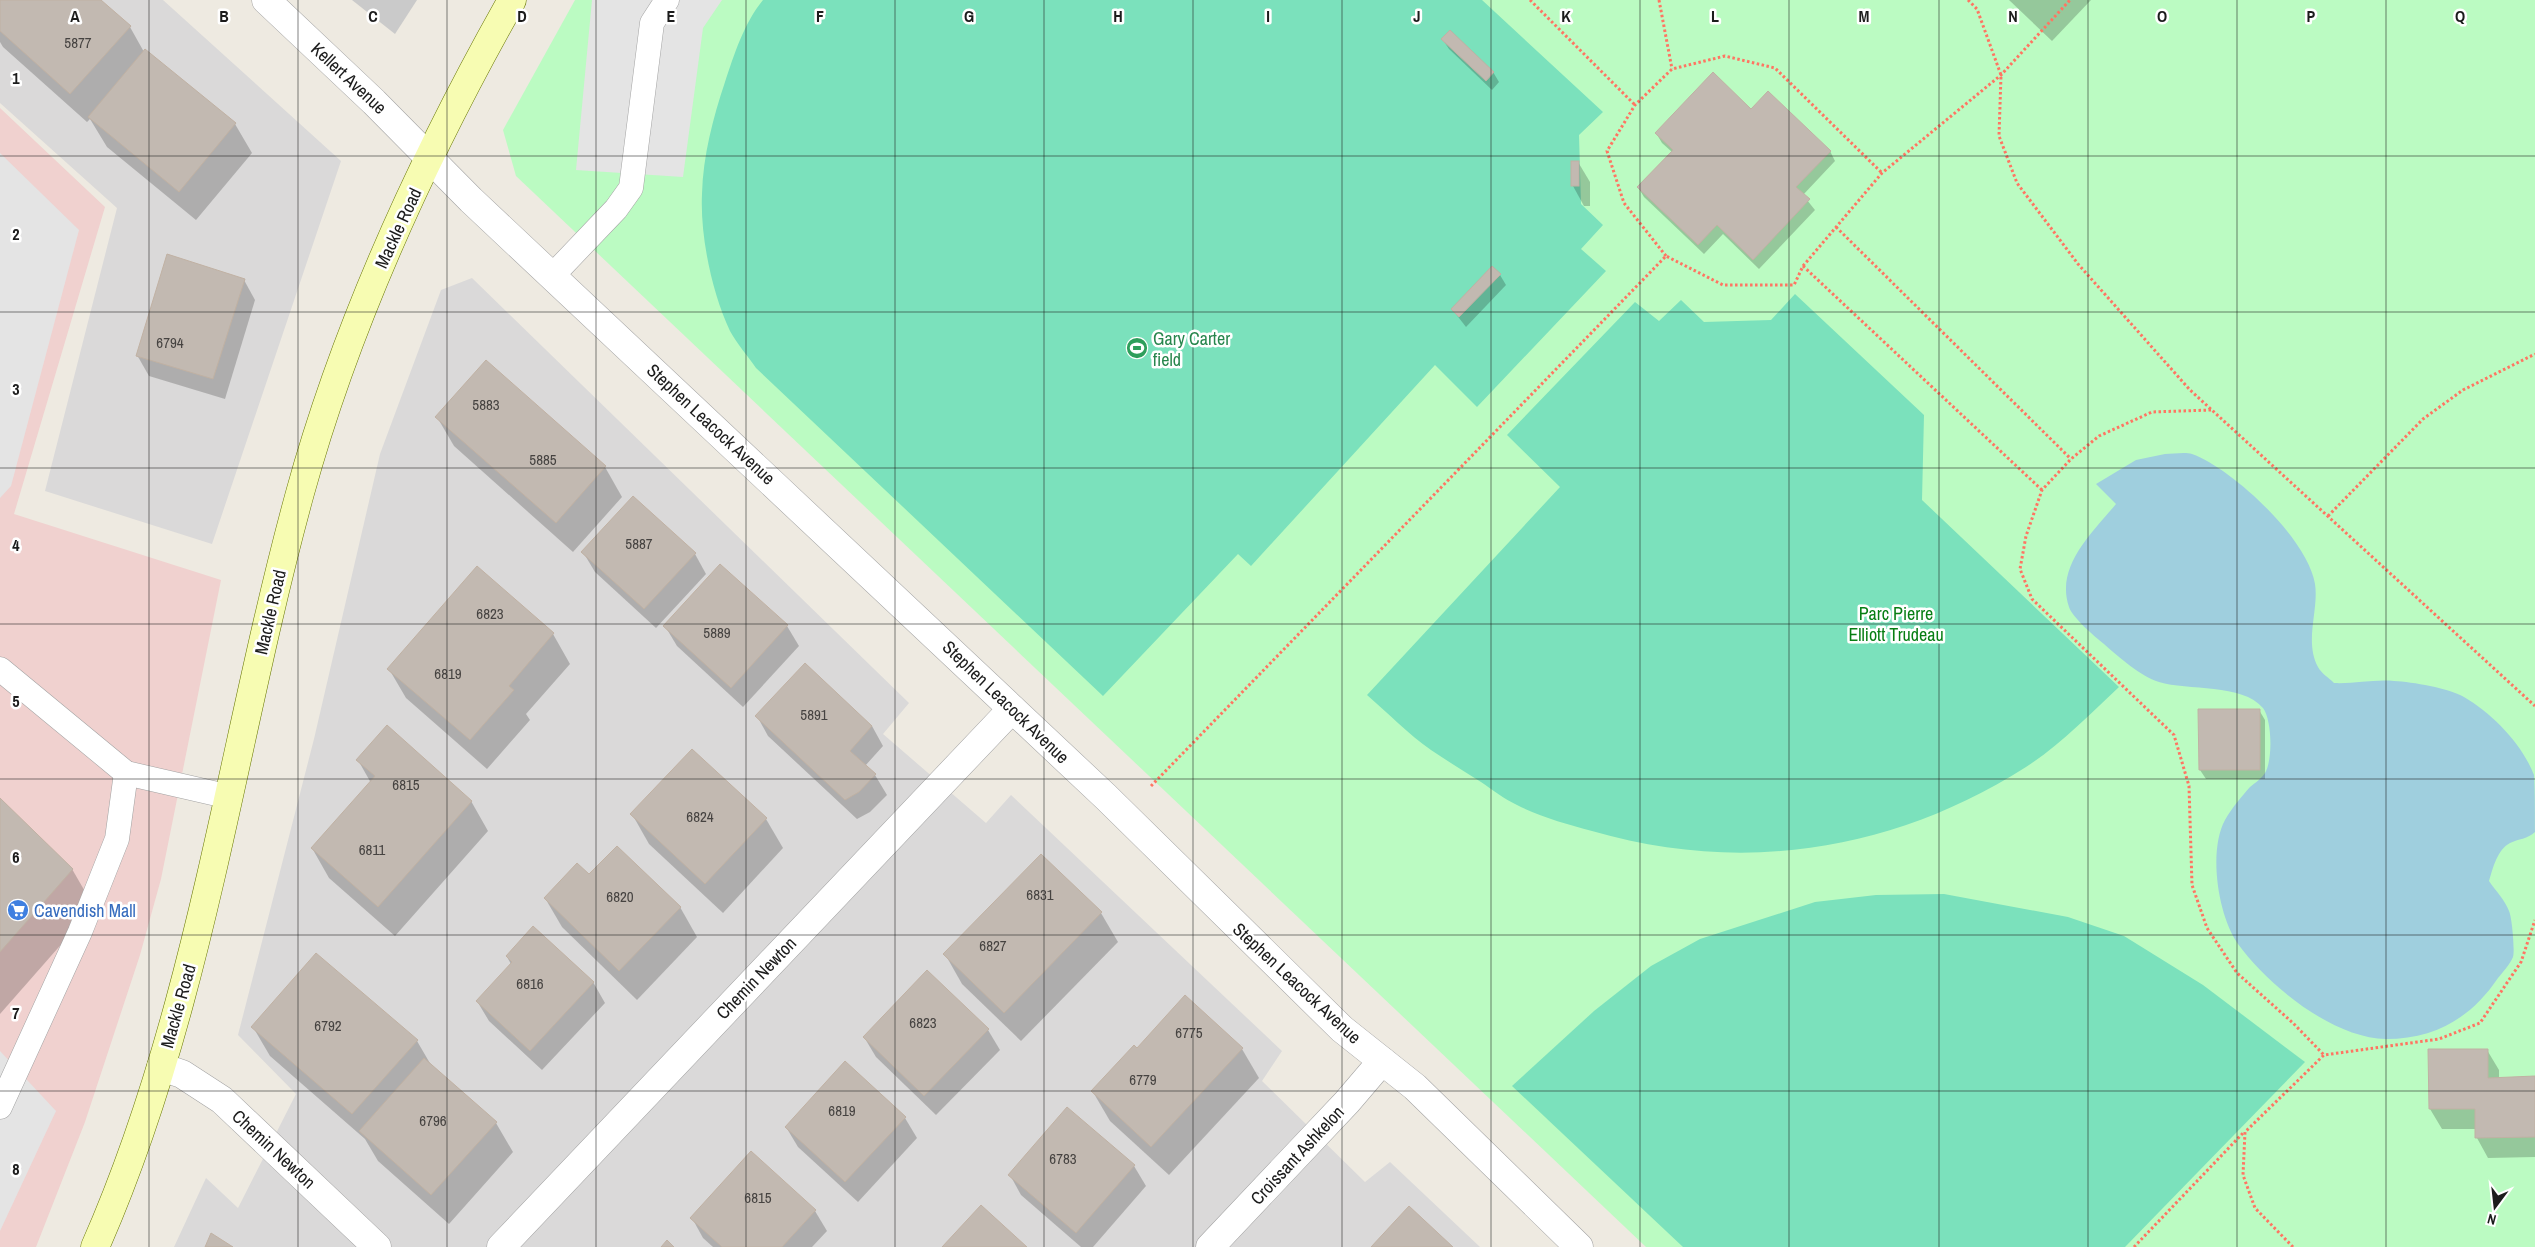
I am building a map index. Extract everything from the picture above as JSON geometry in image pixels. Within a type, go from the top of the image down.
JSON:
[{"type":"street","name":"Kellert Avenue","points":[[266,0],[431,158]]},
{"type":"street","name":"Mackle Road","points":[[95,1247],[147,1113],[198,935],[286,548],[321,424],[376,276],[474,69],[512,0]]},
{"type":"street","name":"Stephen Leacock Avenue","points":[[431,158],[471,200],[1106,796],[1270,961],[1342,1029],[1425,1097],[1579,1247]]},
{"type":"street","name":"Chemin Newton","points":[[501,1247],[1012,708]]},
{"type":"street","name":"Croissant Ashkelon","points":[[1210,1247],[1347,1102],[1382,1061]]},
{"type":"street","name":"Chemin Newton","points":[[161,1067],[182,1074],[222,1100],[377,1247]]},
{"type":"lane","points":[[553,275],[616,209],[631,188],[652,23],[667,0]]},
{"type":"lane","points":[[0,669],[126,773],[230,797]]},
{"type":"lane","points":[[0,1107],[80,932],[117,839],[126,773]]},
{"type":"path","points":[[1530,0],[1635,105]]},
{"type":"path","points":[[1659,0],[1672,69]]},
{"type":"path","points":[[1968,0],[1977,9],[2001,75],[1999,136],[2017,183],[2078,264],[2211,410],[2535,706]]},
{"type":"path","points":[[1882,173],[1775,68],[1725,56],[1672,69],[1635,105],[1607,151],[1624,203],[1666,256],[1723,285],[1794,285],[1803,266],[1882,173],[2001,75],[2070,0]]},
{"type":"path","points":[[1836,227],[2071,459]]},
{"type":"path","points":[[1151,786],[1666,256]]},
{"type":"path","points":[[1803,266],[2042,490]]},
{"type":"path","points":[[2328,516],[2423,419],[2464,390],[2535,354]]},
{"type":"path","points":[[2211,410],[2152,412],[2099,436],[2071,459],[2042,490],[2026,536],[2020,569],[2032,599],[2174,735],[2189,786],[2192,885],[2207,928],[2237,973],[2293,1023],[2324,1056]]},
{"type":"path","points":[[2134,1247],[2245,1132],[2324,1056],[2439,1038],[2480,1023],[2522,962],[2535,920]]},
{"type":"path","points":[[2245,1132],[2243,1174],[2255,1208],[2293,1247]]},
{"type":"shaded area","points":[[0,0],[163,0],[341,161],[212,544],[45,491],[117,208],[0,103]]},
{"type":"shaded area","points":[[352,0],[417,0],[395,34]]},
{"type":"shaded area","points":[[592,0],[722,0],[703,28],[683,177],[576,170]]},
{"type":"shaded area","points":[[0,108],[105,207],[14,514],[221,580],[161,879],[140,955],[85,1122],[36,1247],[0,1247]]},
{"type":"shaded area","points":[[0,153],[79,230],[11,486],[0,498]]},
{"type":"shaded area","points":[[472,278],[909,703],[883,734],[986,823],[1011,795],[1282,1051],[1262,1081],[1365,1182],[1390,1162],[1480,1247],[174,1247],[206,1178],[238,1208],[296,1094],[238,1035],[314,739],[380,454],[441,290]]},
{"type":"shaded area","points":[[0,1051],[56,1111],[0,1231]]},
{"type":"green space","name":"Parc Pierre Elliott Trudeau","points":[[575,0],[2535,0],[2535,1247],[1646,1247],[516,176],[503,130]]},
{"type":"green space","name":"Gary Carter field","points":[[763,0],[1482,0],[1603,112],[1579,135],[1581,204],[1603,225],[1581,249],[1606,271],[1477,407],[1435,365],[1251,566],[1238,554],[1103,696],[756,368],[730,331],[713,282],[705,246],[702,210],[704,166],[716,109],[728,72],[745,29]]},
{"type":"green space","points":[[1795,294],[1924,415],[1922,500],[2119,687],[2085,719],[2051,749],[2026,767],[1976,796],[1924,819],[1870,836],[1816,847],[1761,852],[1705,851],[1649,844],[1592,831],[1544,817],[1512,803],[1431,750],[1367,695],[1560,487],[1507,435],[1635,302],[1659,321],[1681,300],[1704,322],[1771,320]]},
{"type":"green space","points":[[1944,894],[2068,917],[2124,936],[2203,985],[2305,1062],[2125,1247],[1683,1247],[1512,1086],[1594,1011],[1651,966],[1700,939],[1815,902],[1876,895]]},
{"type":"water","points":[[2165,454],[2192,454],[2228,474],[2266,508],[2299,547],[2309,566],[2315,584],[2316,594],[2312,636],[2314,657],[2319,669],[2334,683],[2402,682],[2430,686],[2457,694],[2475,704],[2496,721],[2514,741],[2529,763],[2534,775],[2535,832],[2526,838],[2510,843],[2502,850],[2496,860],[2489,881],[2505,903],[2510,914],[2514,954],[2487,992],[2464,1015],[2450,1024],[2420,1035],[2404,1038],[2386,1039],[2344,1030],[2323,1019],[2284,992],[2251,960],[2231,932],[2221,901],[2216,865],[2217,849],[2220,833],[2227,816],[2250,787],[2264,775],[2268,767],[2270,730],[2266,714],[2263,708],[2254,700],[2242,695],[2229,691],[2171,685],[2145,676],[2123,661],[2079,621],[2069,607],[2066,592],[2067,578],[2079,551],[2087,538],[2116,504],[2096,484],[2136,460]]},
{"type":"building","points":[[0,0],[101,0],[131,26],[70,94],[0,31]]},
{"type":"building","points":[[1450,30],[1494,72],[1486,81],[1441,39]]},
{"type":"building","points":[[145,49],[236,123],[179,192],[88,117]]},
{"type":"building","points":[[1713,72],[1751,109],[1768,91],[1831,151],[1796,187],[1810,199],[1753,260],[1717,225],[1698,245],[1637,187],[1673,150],[1655,133]]},
{"type":"building","points":[[1571,161],[1579,161],[1579,186],[1571,186]]},
{"type":"building","points":[[167,254],[245,279],[213,379],[136,356]]},
{"type":"building","points":[[1492,266],[1501,274],[1459,317],[1451,309]]},
{"type":"building","points":[[486,360],[606,466],[556,523],[435,417]]},
{"type":"building","points":[[633,496],[696,553],[644,609],[581,552]]},
{"type":"building","points":[[720,564],[788,625],[731,688],[663,626]]},
{"type":"building","points":[[477,566],[554,633],[509,686],[514,690],[470,740],[387,669]]},
{"type":"building","points":[[805,663],[872,726],[850,751],[876,774],[859,792],[845,800],[755,716]]},
{"type":"building","points":[[2198,709],[2260,709],[2260,770],[2199,770]]},
{"type":"building","points":[[387,725],[472,801],[378,907],[311,848],[375,776],[356,760]]},
{"type":"building","points":[[692,749],[767,818],[705,884],[630,814]]},
{"type":"building","name":"Cavendish Mall","points":[[0,798],[73,869],[0,952]]},
{"type":"building","points":[[617,846],[681,907],[619,971],[544,898],[577,863],[589,874]]},
{"type":"building","points":[[1041,854],[1102,912],[1004,1013],[943,954]]},
{"type":"building","points":[[533,926],[594,982],[530,1051],[476,1001],[512,962],[506,956]]},
{"type":"building","points":[[316,953],[418,1040],[352,1114],[251,1027]]},
{"type":"building","points":[[927,970],[989,1029],[924,1096],[863,1037]]},
{"type":"building","points":[[1185,995],[1243,1048],[1151,1147],[1091,1091],[1134,1045],[1137,1048]]},
{"type":"building","points":[[2428,1049],[2488,1049],[2488,1078],[2535,1076],[2535,1137],[2475,1138],[2475,1109],[2429,1109]]},
{"type":"building","points":[[424,1058],[497,1122],[431,1195],[359,1131]]},
{"type":"building","points":[[845,1061],[906,1117],[845,1182],[785,1127]]},
{"type":"building","points":[[1067,1107],[1135,1165],[1076,1233],[1008,1175]]},
{"type":"building","points":[[751,1151],[816,1210],[782,1247],[722,1247],[690,1218]]},
{"type":"building","points":[[981,1205],[1027,1247],[942,1247]]},
{"type":"building","points":[[1409,1206],[1453,1247],[1371,1247]]},
{"type":"building","points":[[211,1233],[233,1247],[205,1247]]},
{"type":"building","points":[[667,1240],[674,1247],[661,1247]]},
{"type":"place","name":"Gary Carter field","points":[[1137,348]]},
{"type":"place","name":"Cavendish Mall","points":[[18,910]]}]
